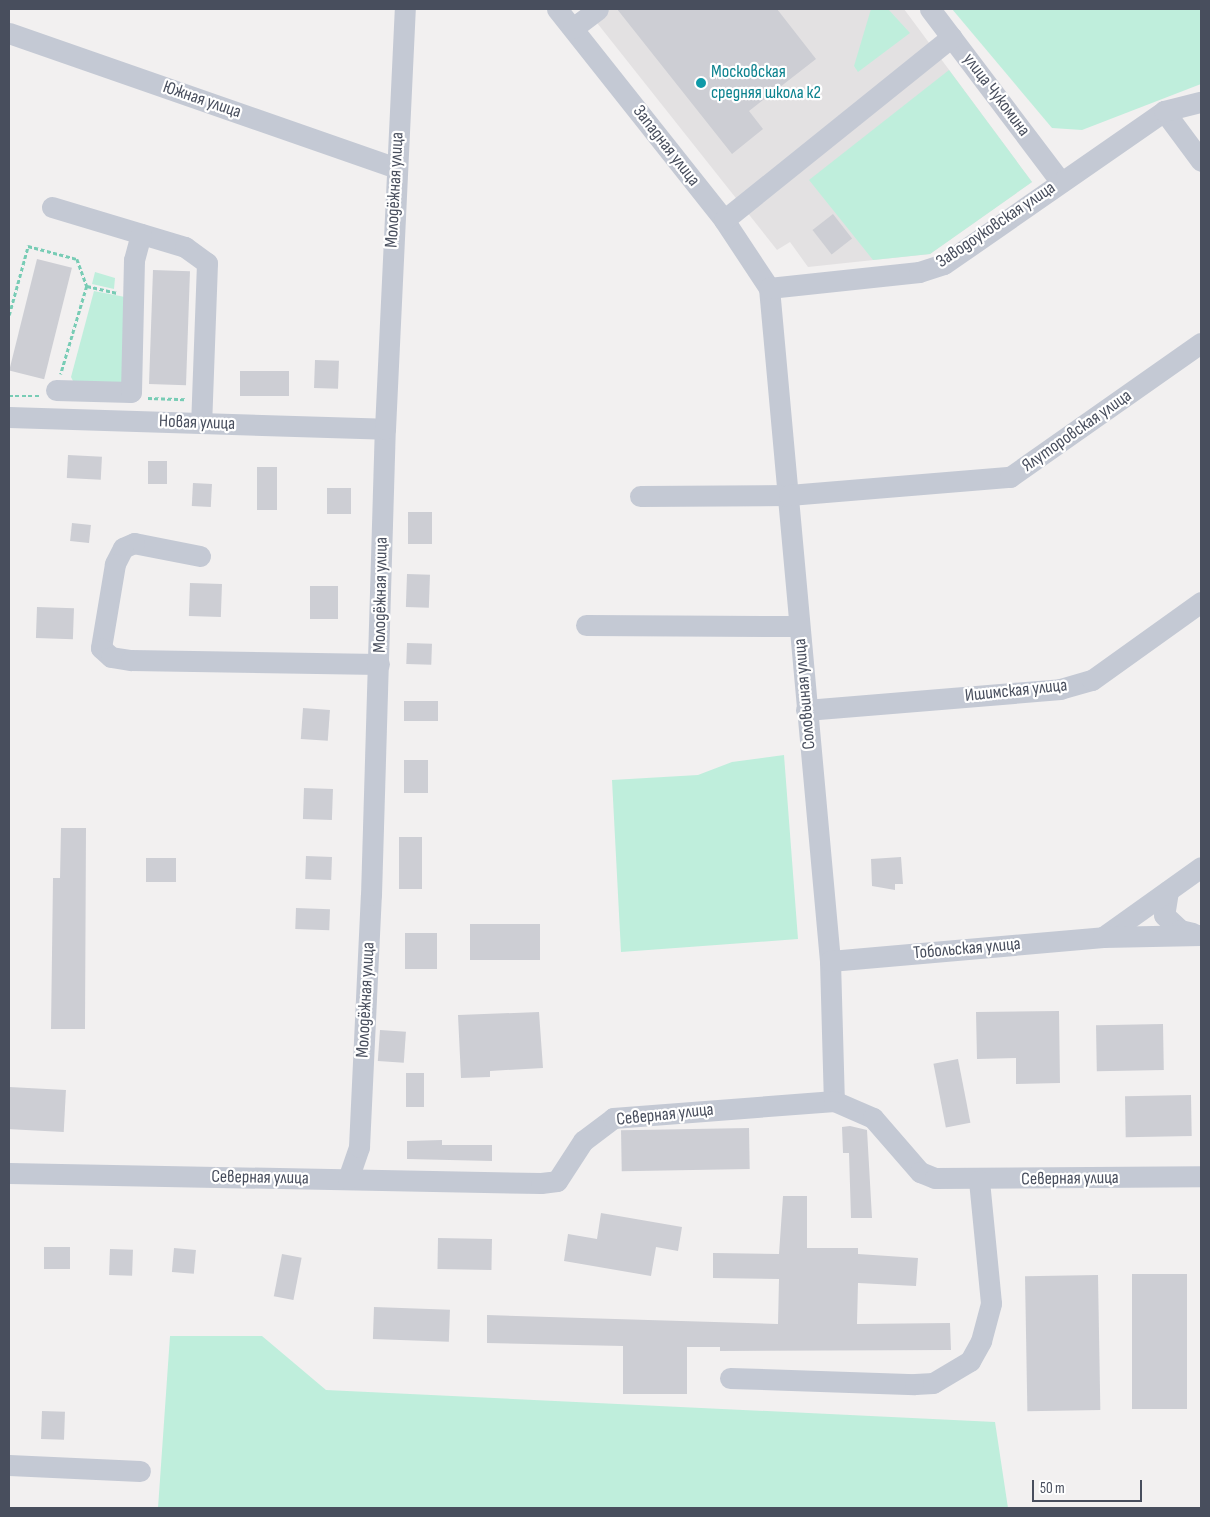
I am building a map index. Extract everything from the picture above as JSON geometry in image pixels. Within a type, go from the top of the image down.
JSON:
[{"type":"street","name":"Молодёжная улица","points":[[348,1180],[359,1147],[379,664],[385,429],[405,9]]},
{"type":"street","name":"Западная улица","points":[[557,9],[724,220],[769,288]]},
{"type":"street","points":[[573,28],[598,9]]},
{"type":"street","name":"улица Чукомина","points":[[930,9],[1061,182]]},
{"type":"street","name":"Южная улица","points":[[9,33],[396,168]]},
{"type":"street","points":[[724,220],[952,37]]},
{"type":"street","name":"Заводоуковская улица","points":[[769,288],[919,272],[944,264],[1164,111],[1201,102]]},
{"type":"street","points":[[1164,111],[1201,161]]},
{"type":"street","points":[[52,207],[185,247],[208,263],[201,423]]},
{"type":"street","points":[[56,390],[131,392],[134,260],[141,234]]},
{"type":"street","name":"Соловьиная улица","points":[[769,288],[830,960],[834,1101]]},
{"type":"street","name":"Ялуторовская улица","points":[[640,496],[789,495],[1010,477],[1201,343]]},
{"type":"street","name":"Новая улица","points":[[9,417],[385,429]]},
{"type":"street","points":[[200,556],[134,543],[123,548],[115,564],[101,648],[111,657],[131,660],[379,664]]},
{"type":"street","name":"Ишимская улица","points":[[806,710],[1060,689],[1092,680],[1201,602]]},
{"type":"street","points":[[586,625],[799,626]]},
{"type":"street","points":[[1104,937],[1201,867]]},
{"type":"street","points":[[1168,891],[1164,915],[1169,923],[1201,935]]},
{"type":"street","name":"Тобольская улица","points":[[830,960],[1104,937],[1201,935]]},
{"type":"street","name":"Северная улица","points":[[9,1173],[549,1182],[567,1171],[595,1127],[614,1118],[834,1101],[873,1118],[920,1172],[955,1181],[1201,1176]]},
{"type":"street","points":[[730,1378],[924,1384],[970,1361],[981,1341],[991,1303],[980,1181]]},
{"type":"street","points":[[9,1465],[140,1471]]},
{"type":"path","points":[[9,314],[28,246],[77,258],[87,286],[56,390]]},
{"type":"path","points":[[87,286],[133,296]]},
{"type":"path","points":[[145,398],[190,399]]},
{"type":"shaded area","points":[[586,9],[904,9],[1032,182],[930,254],[808,267],[790,242],[777,250]]},
{"type":"green space","points":[[871,9],[888,9],[910,33],[858,72],[854,66]]},
{"type":"green space","points":[[952,9],[1201,9],[1201,84],[1082,130],[1052,128]]},
{"type":"green space","points":[[949,70],[1032,182],[930,254],[873,260],[809,180]]},
{"type":"green space","points":[[95,272],[115,278],[114,289],[92,284]]},
{"type":"green space","points":[[94,291],[125,297],[125,387],[75,385],[71,377]]},
{"type":"green space","points":[[784,755],[798,939],[621,952],[612,780],[698,775],[732,762]]},
{"type":"green space","points":[[170,1336],[262,1336],[326,1390],[995,1422],[1008,1508],[158,1508]]},
{"type":"building","name":"Московская средняя школа к2","points":[[617,9],[777,9],[816,59],[749,111],[763,129],[732,154]]},
{"type":"building","points":[[833,214],[852,238],[832,254],[813,230]]},
{"type":"building","points":[[37,259],[72,268],[44,379],[9,371]]},
{"type":"building","points":[[153,270],[190,271],[186,385],[149,384]]},
{"type":"building","points":[[315,360],[339,361],[338,389],[314,388]]},
{"type":"building","points":[[240,371],[289,371],[289,396],[240,396]]},
{"type":"building","points":[[68,455],[102,457],[101,480],[67,478]]},
{"type":"building","points":[[148,461],[167,461],[167,484],[148,484]]},
{"type":"building","points":[[257,467],[277,467],[277,510],[257,510]]},
{"type":"building","points":[[193,483],[212,484],[211,507],[192,506]]},
{"type":"building","points":[[327,488],[351,488],[351,514],[327,514]]},
{"type":"building","points":[[408,512],[432,512],[432,544],[408,544]]},
{"type":"building","points":[[72,523],[91,525],[89,543],[70,541]]},
{"type":"building","points":[[407,574],[430,575],[429,608],[406,607]]},
{"type":"building","points":[[190,583],[222,584],[221,617],[189,616]]},
{"type":"building","points":[[310,586],[338,586],[338,619],[310,619]]},
{"type":"building","points":[[37,607],[74,608],[73,639],[36,638]]},
{"type":"building","points":[[407,643],[432,644],[431,665],[406,664]]},
{"type":"building","points":[[404,701],[438,701],[438,721],[404,721]]},
{"type":"building","points":[[303,708],[330,710],[328,741],[301,739]]},
{"type":"building","points":[[404,760],[428,760],[428,793],[404,793]]},
{"type":"building","points":[[304,788],[333,789],[332,820],[303,819]]},
{"type":"building","points":[[61,828],[86,828],[85,1029],[51,1029],[53,878],[60,878]]},
{"type":"building","points":[[399,837],[422,837],[422,889],[399,889]]},
{"type":"building","points":[[306,856],[332,857],[331,880],[305,879]]},
{"type":"building","points":[[901,857],[903,884],[895,884],[895,890],[872,886],[871,859]]},
{"type":"building","points":[[146,858],[176,858],[176,882],[146,882]]},
{"type":"building","points":[[296,908],[330,909],[329,930],[295,929]]},
{"type":"building","points":[[470,924],[540,924],[540,960],[470,960]]},
{"type":"building","points":[[405,933],[437,933],[437,969],[405,969]]},
{"type":"building","points":[[1059,1011],[1060,1083],[1016,1084],[1016,1058],[977,1059],[976,1012]]},
{"type":"building","points":[[539,1012],[543,1068],[490,1071],[490,1077],[461,1078],[458,1015]]},
{"type":"building","points":[[1163,1024],[1164,1070],[1097,1071],[1096,1025]]},
{"type":"building","points":[[380,1030],[406,1032],[404,1063],[378,1061]]},
{"type":"building","points":[[958,1059],[970,1123],[946,1128],[933,1064]]},
{"type":"building","points":[[406,1073],[424,1073],[424,1107],[406,1107]]},
{"type":"building","points":[[9,1087],[66,1090],[64,1132],[9,1129]]},
{"type":"building","points":[[1191,1095],[1192,1136],[1126,1137],[1125,1096]]},
{"type":"building","points":[[850,1126],[867,1130],[872,1218],[851,1218],[849,1153],[843,1153],[842,1127]]},
{"type":"building","points":[[749,1128],[750,1169],[622,1171],[621,1130]]},
{"type":"building","points":[[442,1140],[442,1145],[492,1145],[492,1161],[407,1159],[407,1141]]},
{"type":"building","points":[[783,1196],[807,1196],[807,1248],[858,1248],[858,1254],[918,1258],[916,1286],[858,1283],[857,1324],[950,1323],[951,1350],[720,1351],[720,1347],[687,1347],[687,1394],[623,1394],[623,1346],[487,1343],[487,1315],[778,1324],[779,1279],[713,1278],[713,1253],[779,1254]]},
{"type":"building","points":[[601,1213],[682,1227],[678,1251],[656,1247],[651,1276],[564,1261],[568,1234],[597,1239]]},
{"type":"building","points":[[438,1238],[492,1239],[491,1270],[437,1269]]},
{"type":"building","points":[[44,1247],[70,1247],[70,1269],[44,1269]]},
{"type":"building","points":[[174,1248],[196,1250],[194,1274],[172,1272]]},
{"type":"building","points":[[110,1249],[133,1250],[132,1276],[109,1275]]},
{"type":"building","points":[[282,1254],[302,1258],[293,1300],[274,1296]]},
{"type":"building","points":[[1132,1274],[1187,1274],[1187,1409],[1132,1409]]},
{"type":"building","points":[[1098,1275],[1100,1410],[1027,1411],[1025,1276]]},
{"type":"building","points":[[374,1307],[450,1310],[449,1342],[373,1339]]},
{"type":"building","points":[[42,1411],[65,1412],[64,1440],[41,1439]]},
{"type":"place","name":"Московская средняя школа к2","points":[[701,83]]}]
